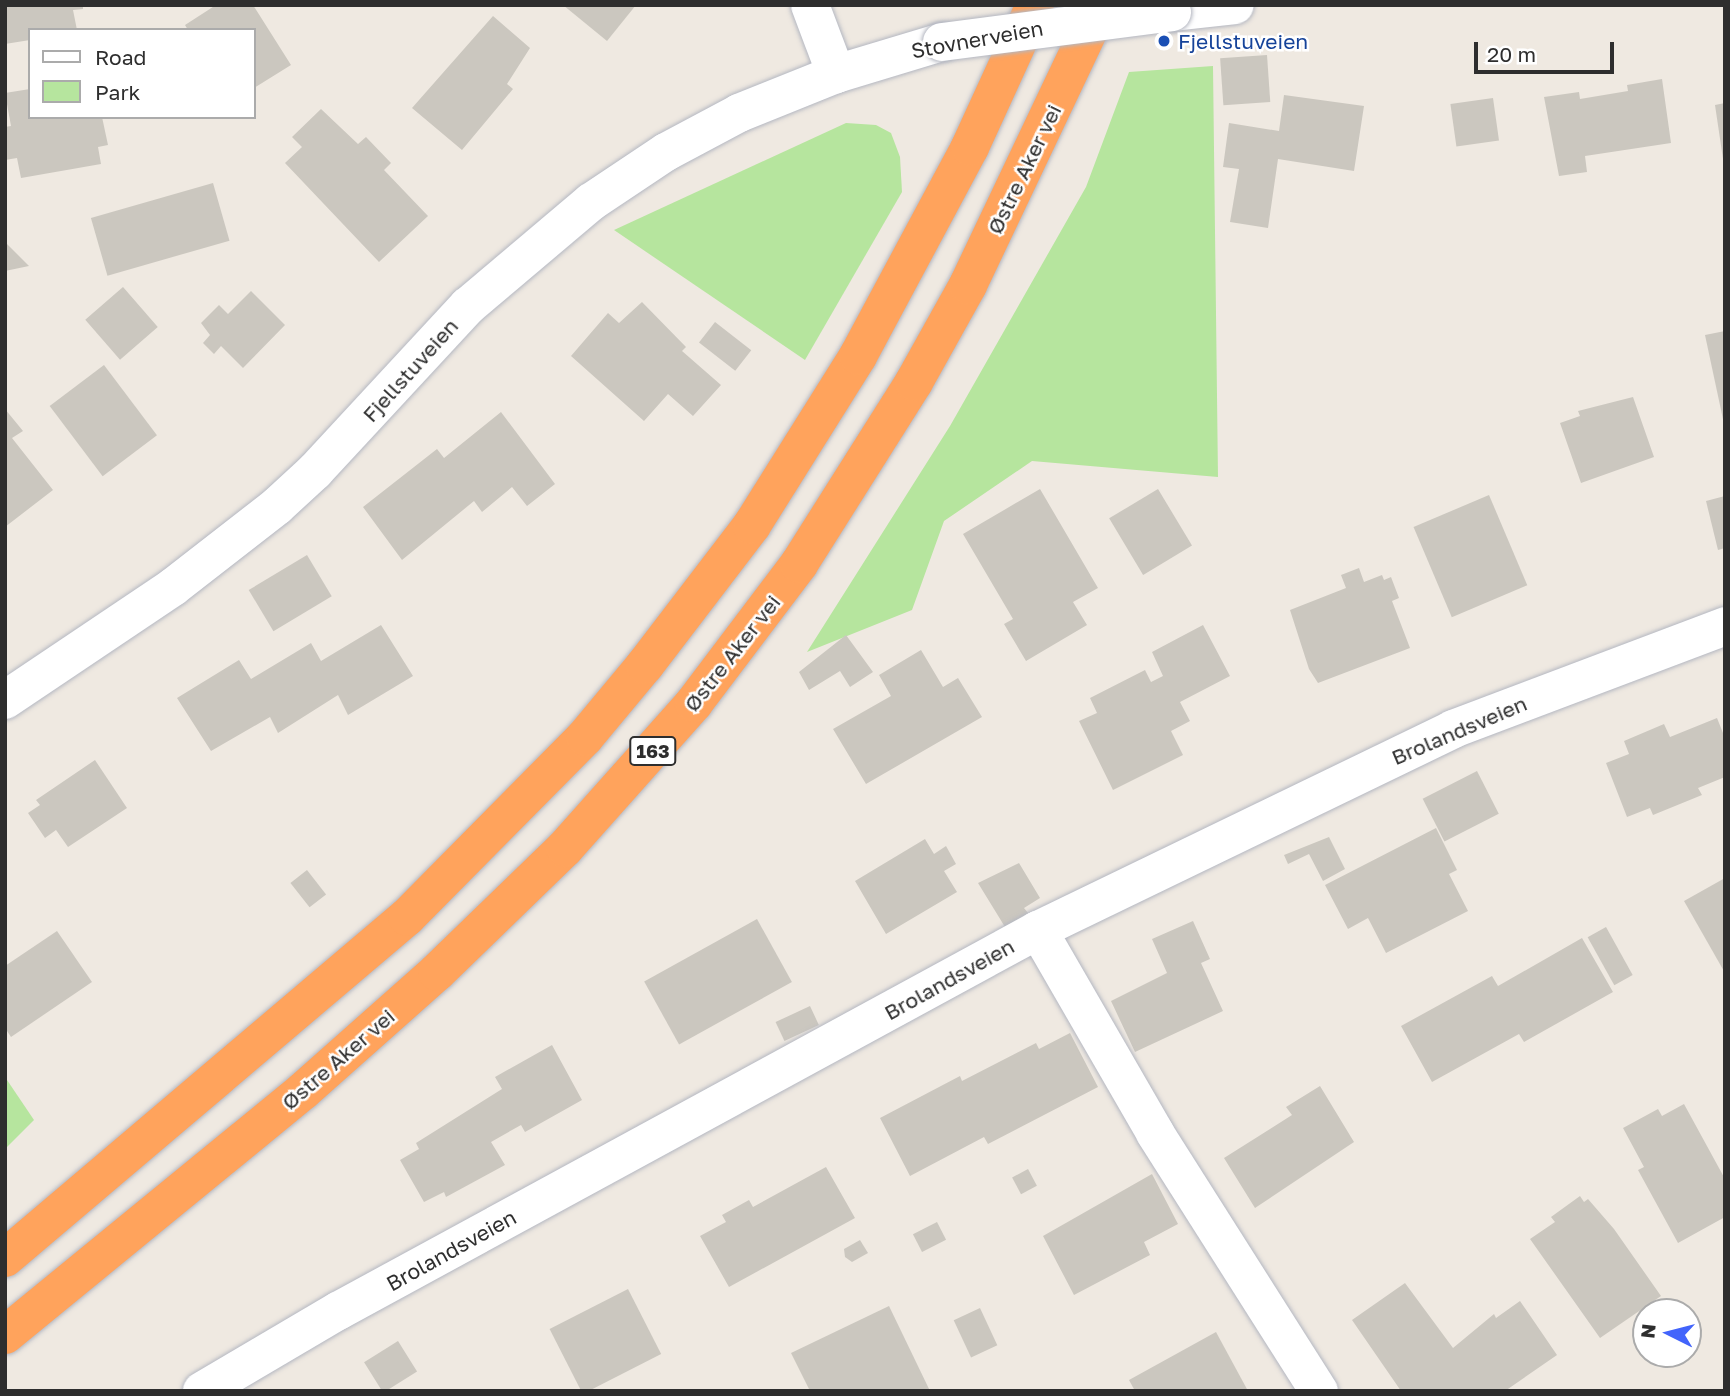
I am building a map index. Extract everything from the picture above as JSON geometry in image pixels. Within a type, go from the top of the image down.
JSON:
[{"type":"highway","points":[[5,1258],[407,918],[585,737],[645,665],[752,525],[859,356],[970,147],[1035,5]]},
{"type":"highway","name":"Østre Aker vei","points":[[5,1335],[303,1091],[437,972],[565,848],[694,703],[799,564],[914,382],[968,285],[1101,5]]},
{"type":"street","points":[[810,5],[836,74]]},
{"type":"street","name":"Stovnerveien","points":[[836,74],[942,42],[1235,5]]},
{"type":"street","name":"Fjellstuveien","points":[[5,700],[173,587],[276,506],[316,471],[468,306],[591,202],[666,152],[739,113],[836,74]]},
{"type":"street","name":"Brolandsveien","points":[[202,1391],[338,1311],[1038,930],[1453,729],[1725,626]]},
{"type":"street","points":[[1038,930],[1154,1133],[1319,1391]]},
{"type":"green space","points":[[1213,66],[1218,477],[1032,461],[944,521],[912,610],[807,652],[950,426],[1086,187],[1129,72]]},
{"type":"green space","points":[[846,123],[876,125],[891,133],[900,157],[902,192],[805,360],[614,230]]},
{"type":"green space","points":[[5,1077],[34,1120],[5,1149]]},
{"type":"building","points":[[5,5],[83,5],[83,9],[73,10],[77,28],[28,28],[28,40],[5,44]]},
{"type":"building","points":[[216,5],[253,5],[291,65],[256,87],[256,28],[187,28],[185,25]]},
{"type":"building","points":[[563,5],[636,5],[607,41]]},
{"type":"building","points":[[493,16],[530,48],[507,84],[513,89],[462,150],[412,108]]},
{"type":"building","points":[[1267,55],[1270,102],[1223,105],[1220,58]]},
{"type":"building","points":[[1662,79],[1671,143],[1585,156],[1587,172],[1559,176],[1544,97],[1579,92],[1580,99],[1628,91],[1627,85]]},
{"type":"building","points":[[28,89],[28,119],[102,119],[108,145],[98,147],[101,164],[21,178],[17,158],[5,160],[5,127],[11,126],[5,93]]},
{"type":"building","points":[[1284,95],[1364,106],[1354,171],[1278,159],[1268,228],[1230,222],[1239,169],[1223,167],[1229,123],[1279,131]]},
{"type":"building","points":[[1493,98],[1499,141],[1456,147],[1450,104]]},
{"type":"building","points":[[1725,103],[1725,158],[1723,159],[1715,105]]},
{"type":"building","points":[[321,109],[358,144],[366,137],[391,163],[384,170],[428,216],[379,262],[285,163],[302,147],[292,137]]},
{"type":"building","points":[[213,183],[230,241],[107,276],[91,218]]},
{"type":"building","points":[[5,242],[29,266],[5,271]]},
{"type":"building","points":[[123,287],[158,327],[120,360],[85,320]]},
{"type":"building","points":[[251,291],[285,325],[243,368],[221,346],[214,354],[203,343],[210,335],[201,323],[219,305],[228,314]]},
{"type":"building","points":[[642,302],[686,347],[682,351],[721,385],[693,416],[668,394],[644,421],[571,356],[608,313],[619,323]]},
{"type":"building","points":[[715,322],[751,350],[735,371],[699,342]]},
{"type":"building","points":[[1725,331],[1725,424],[1724,424],[1705,335]]},
{"type":"building","points":[[104,365],[157,435],[103,476],[50,406]]},
{"type":"building","points":[[1633,397],[1654,457],[1581,483],[1560,423],[1580,416],[1578,411]]},
{"type":"building","points":[[5,409],[23,431],[12,438],[53,490],[5,527]]},
{"type":"building","points":[[501,412],[555,484],[527,506],[512,487],[482,512],[474,501],[402,560],[363,507],[437,449],[444,458]]},
{"type":"building","points":[[1040,489],[1098,588],[1073,602],[1087,625],[1026,661],[1004,624],[1013,619],[963,534]]},
{"type":"building","points":[[1158,489],[1192,546],[1143,575],[1109,518]]},
{"type":"building","points":[[1489,495],[1527,585],[1452,617],[1414,527]]},
{"type":"building","points":[[1725,496],[1725,548],[1718,550],[1706,501]]},
{"type":"building","points":[[307,555],[332,596],[273,631],[249,590]]},
{"type":"building","points":[[1359,568],[1364,582],[1382,575],[1384,580],[1391,577],[1399,598],[1392,601],[1410,648],[1318,683],[1309,669],[1290,610],[1346,588],[1341,575]]},
{"type":"building","points":[[381,625],[413,676],[348,715],[338,695],[278,733],[270,717],[211,751],[177,698],[239,660],[251,679],[311,643],[321,661]]},
{"type":"building","points":[[1203,625],[1230,676],[1180,702],[1190,721],[1171,731],[1183,755],[1113,790],[1079,721],[1097,713],[1090,698],[1145,670],[1151,682],[1163,676],[1152,652]]},
{"type":"building","points":[[846,635],[873,672],[850,687],[840,671],[809,690],[799,672]]},
{"type":"building","points":[[921,650],[943,687],[958,678],[982,717],[866,784],[833,729],[891,696],[879,675]]},
{"type":"building","points":[[1717,718],[1725,738],[1725,777],[1698,788],[1702,795],[1653,815],[1650,808],[1627,817],[1606,763],[1629,754],[1624,741],[1664,724],[1670,737]]},
{"type":"building","points":[[95,760],[127,808],[68,847],[56,830],[45,838],[28,813],[40,805],[36,800]]},
{"type":"building","points":[[1477,771],[1499,814],[1444,841],[1423,799]]},
{"type":"building","points":[[1436,828],[1457,870],[1449,874],[1468,911],[1386,953],[1368,918],[1348,929],[1325,885]]},
{"type":"building","points":[[1329,837],[1345,869],[1323,881],[1309,854],[1288,864],[1284,855]]},
{"type":"building","points":[[925,839],[934,854],[946,846],[956,864],[944,871],[957,892],[886,934],[855,881]]},
{"type":"building","points":[[1019,863],[1040,898],[1024,908],[1028,913],[1005,927],[978,883]]},
{"type":"building","points":[[307,870],[326,894],[310,907],[290,883]]},
{"type":"building","points":[[1725,878],[1725,973],[1684,901]]},
{"type":"building","points":[[757,919],[792,982],[679,1045],[644,982]]},
{"type":"building","points":[[1193,921],[1210,959],[1201,963],[1223,1011],[1135,1052],[1111,1001],[1167,973],[1152,939]]},
{"type":"building","points":[[1606,927],[1633,975],[1614,985],[1588,937]]},
{"type":"building","points":[[57,931],[92,982],[11,1037],[5,1028],[5,966]]},
{"type":"building","points":[[1582,938],[1613,992],[1524,1042],[1519,1034],[1432,1082],[1401,1026],[1492,976],[1498,986]]},
{"type":"building","points":[[810,1006],[819,1025],[784,1041],[776,1022]]},
{"type":"building","points":[[1070,1033],[1098,1087],[988,1144],[984,1137],[910,1176],[880,1118],[960,1076],[962,1081],[1036,1043],[1039,1049]]},
{"type":"building","points":[[552,1045],[582,1100],[525,1132],[521,1125],[491,1142],[505,1165],[446,1197],[444,1192],[424,1202],[400,1160],[419,1149],[416,1143],[502,1089],[495,1077]]},
{"type":"building","points":[[1320,1086],[1354,1142],[1255,1208],[1224,1158],[1292,1115],[1286,1107]]},
{"type":"building","points":[[1684,1104],[1725,1179],[1725,1217],[1678,1243],[1638,1170],[1644,1167],[1623,1128],[1658,1109],[1662,1116]]},
{"type":"building","points":[[826,1167],[855,1218],[729,1287],[700,1236],[726,1222],[722,1215],[749,1200],[753,1207]]},
{"type":"building","points":[[1028,1169],[1037,1186],[1021,1194],[1012,1177]]},
{"type":"building","points":[[1152,1174],[1178,1224],[1144,1242],[1150,1255],[1074,1295],[1043,1236]]},
{"type":"building","points":[[1580,1196],[1584,1202],[1588,1199],[1614,1229],[1661,1296],[1632,1298],[1632,1316],[1600,1338],[1530,1239],[1555,1222],[1551,1217]]},
{"type":"building","points":[[937,1222],[946,1240],[922,1252],[913,1234]]},
{"type":"building","points":[[860,1240],[868,1253],[852,1262],[845,1257],[844,1249]]},
{"type":"building","points":[[1405,1283],[1453,1348],[1494,1314],[1496,1318],[1520,1301],[1557,1355],[1505,1391],[1401,1391],[1352,1320]]},
{"type":"building","points":[[628,1289],[661,1354],[589,1391],[581,1391],[550,1329]]},
{"type":"building","points":[[889,1306],[930,1391],[810,1391],[791,1353]]},
{"type":"building","points":[[980,1308],[997,1345],[971,1357],[954,1320]]},
{"type":"building","points":[[1216,1332],[1248,1391],[1135,1391],[1129,1380]]},
{"type":"building","points":[[398,1341],[417,1372],[382,1391],[364,1362]]},
{"type":"place","name":"Fjellstuveien","points":[[1164,41]]}]
